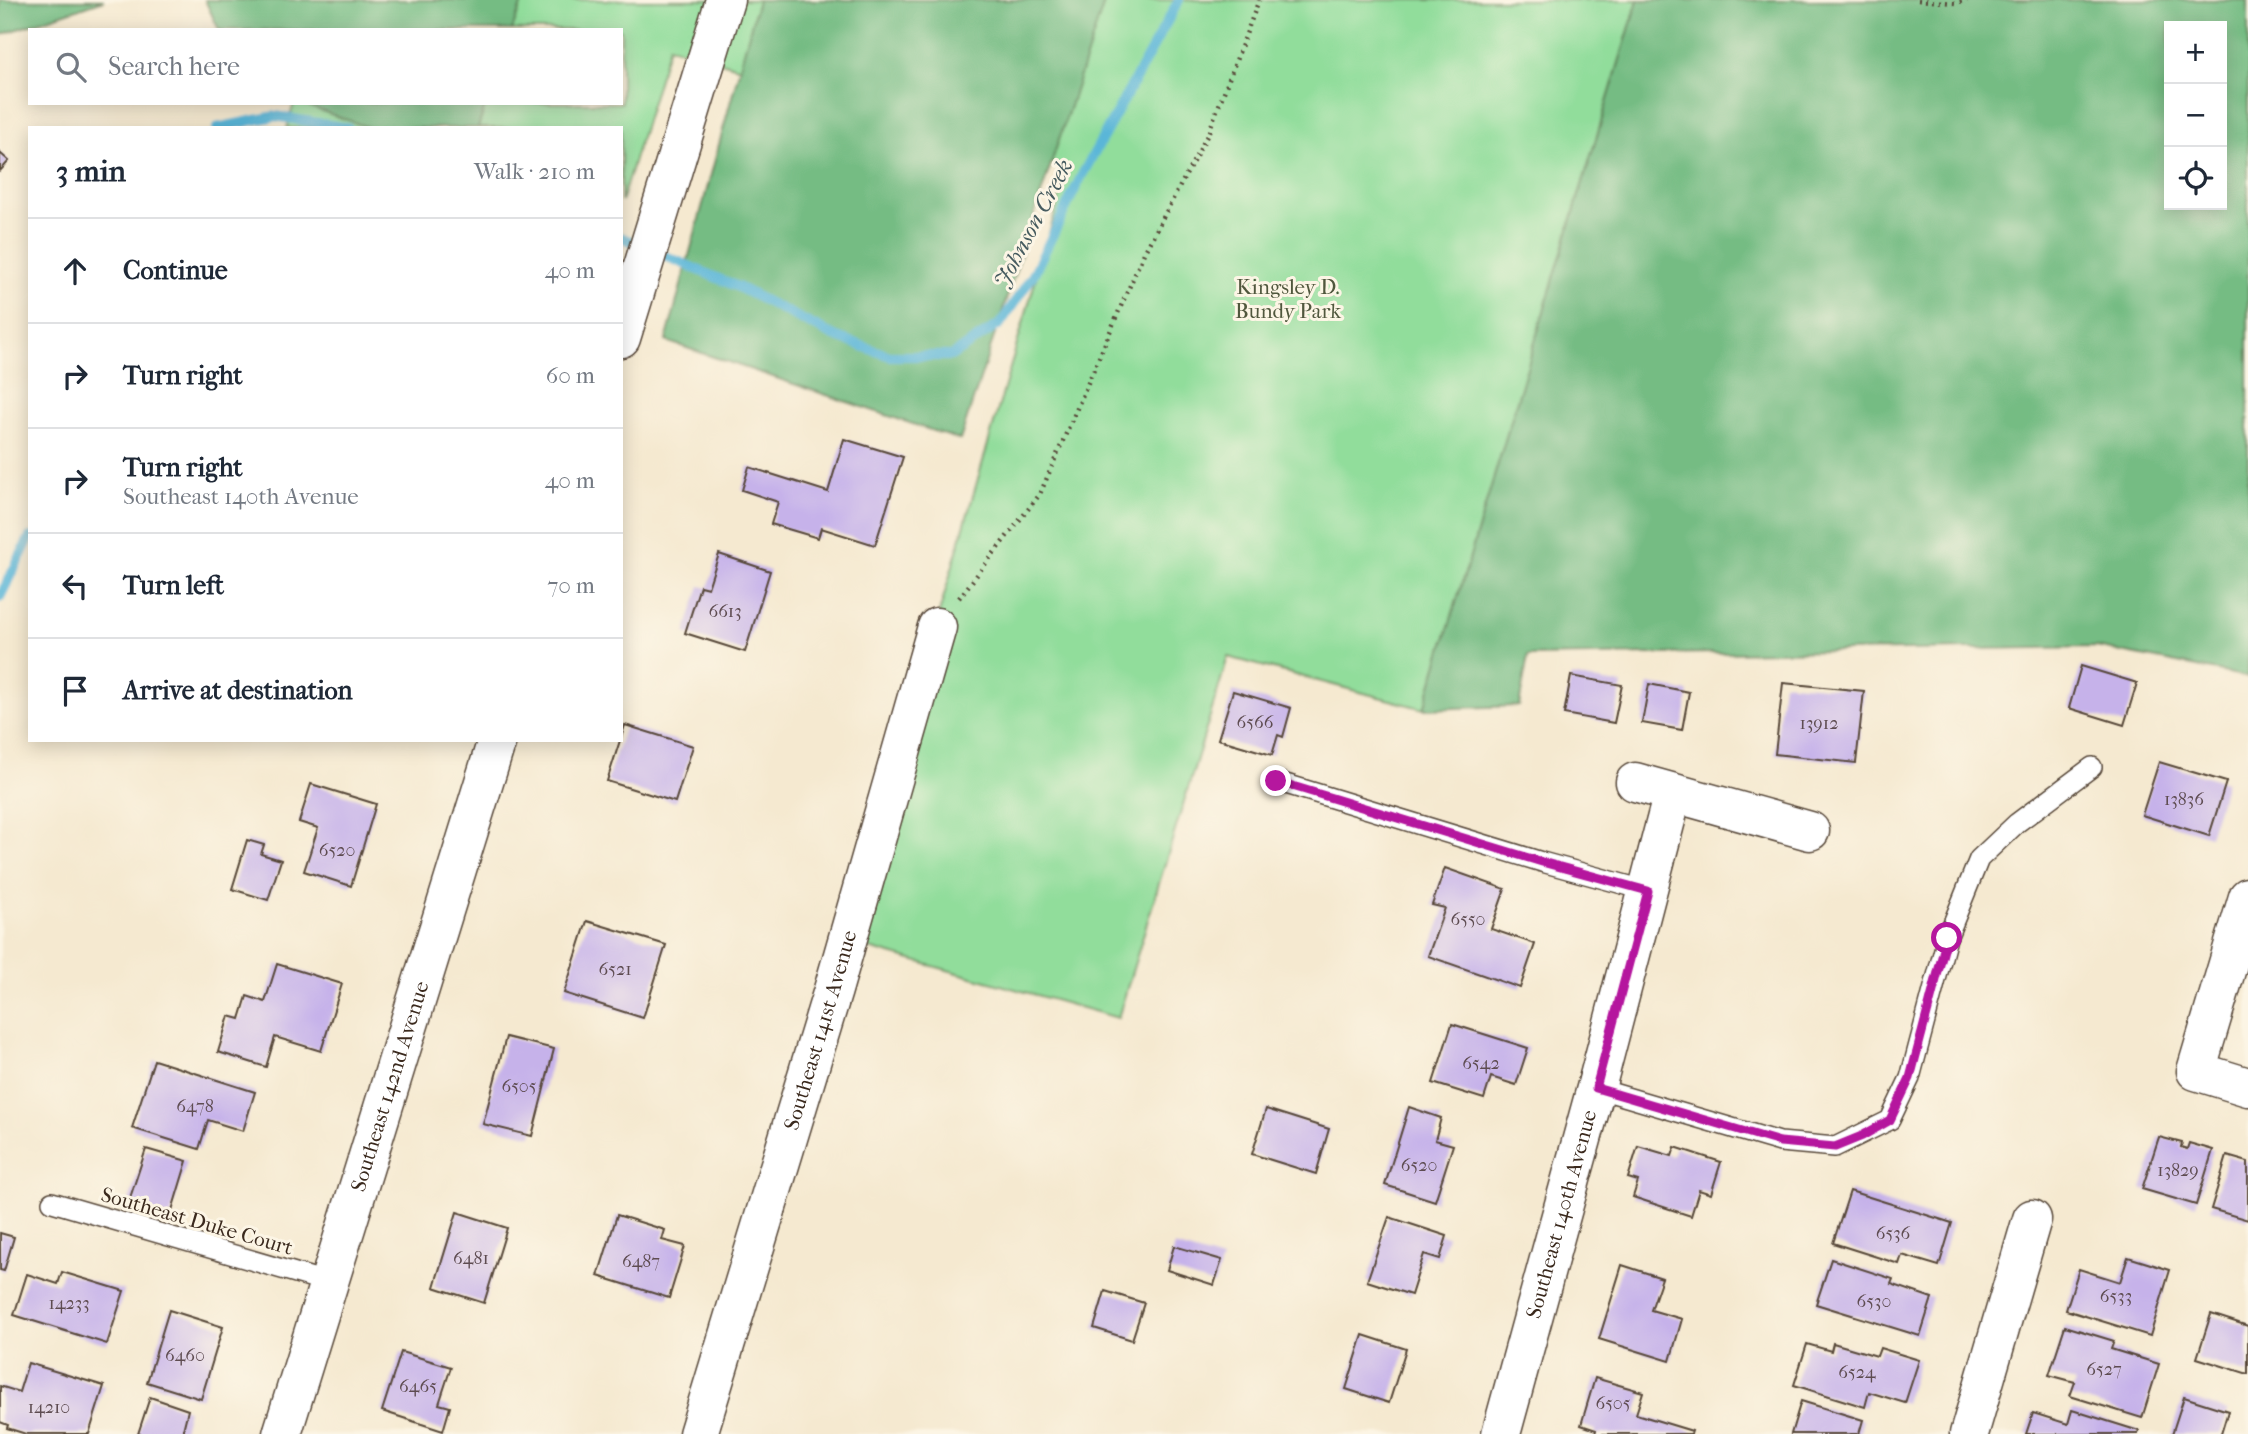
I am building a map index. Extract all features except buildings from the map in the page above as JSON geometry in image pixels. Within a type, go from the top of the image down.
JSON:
[{"type":"street","points":[[626,320],[725,0]]},
{"type":"street","name":"Southeast 141st Avenue","points":[[698,1434],[833,990],[937,627]]},
{"type":"street","name":"Southeast 142nd Avenue","points":[[282,1434],[496,742]]},
{"type":"street","points":[[1635,782],[1810,831]]},
{"type":"street","name":"Southeast 140th Avenue","points":[[1501,1434],[1673,793]]},
{"type":"street","points":[[2248,897],[2196,1071],[2248,1087]]},
{"type":"street","points":[[1969,1434],[2032,1219]]},
{"type":"lane","points":[[1596,1088],[1780,1142],[1835,1147],[1890,1120],[1910,1078],[1947,938],[1979,859],[2017,823],[2092,766]]},
{"type":"lane","points":[[1276,781],[1542,862],[1648,891]]},
{"type":"lane","name":"Southeast Duke Court","points":[[52,1202],[330,1283]]},
{"type":"path","points":[[937,627],[1040,494],[1144,253],[1208,135],[1259,0]]},
{"type":"path","points":[[1918,0],[1955,3],[1967,0]]},
{"type":"green space","points":[[0,0],[104,0],[0,35]]},
{"type":"green space","points":[[205,0],[523,0],[513,28],[218,28]]},
{"type":"green space","name":"Kingsley D. Bundy Park","points":[[324,0],[1638,0],[1424,709],[1228,657],[1118,1018],[844,941],[1068,168],[669,46],[623,196],[623,126],[288,126],[293,105],[623,105],[623,28],[316,28]]},
{"type":"green space","points":[[758,0],[1105,0],[960,440],[666,341]]},
{"type":"green space","points":[[1638,0],[2248,0],[2248,677],[2096,647],[1528,656],[1519,706],[1424,709]]},
{"type":"green space","points":[[305,105],[485,105],[479,126],[364,126]]},
{"type":"waterway","name":"Johnson Creek","points":[[623,238],[738,287],[834,336],[890,356],[951,356],[1000,324],[1033,275],[1082,175],[1179,0]]},
{"type":"waterway","name":"Johnson Creek","points":[[227,126],[275,116],[336,126]]},
{"type":"waterway","name":"Johnson Creek","points":[[0,597],[28,541]]},
{"type":"route","points":[[1276,781],[1542,862],[1648,891],[1596,1088],[1780,1142],[1835,1147],[1890,1120],[1910,1078],[1947,938]]}]
